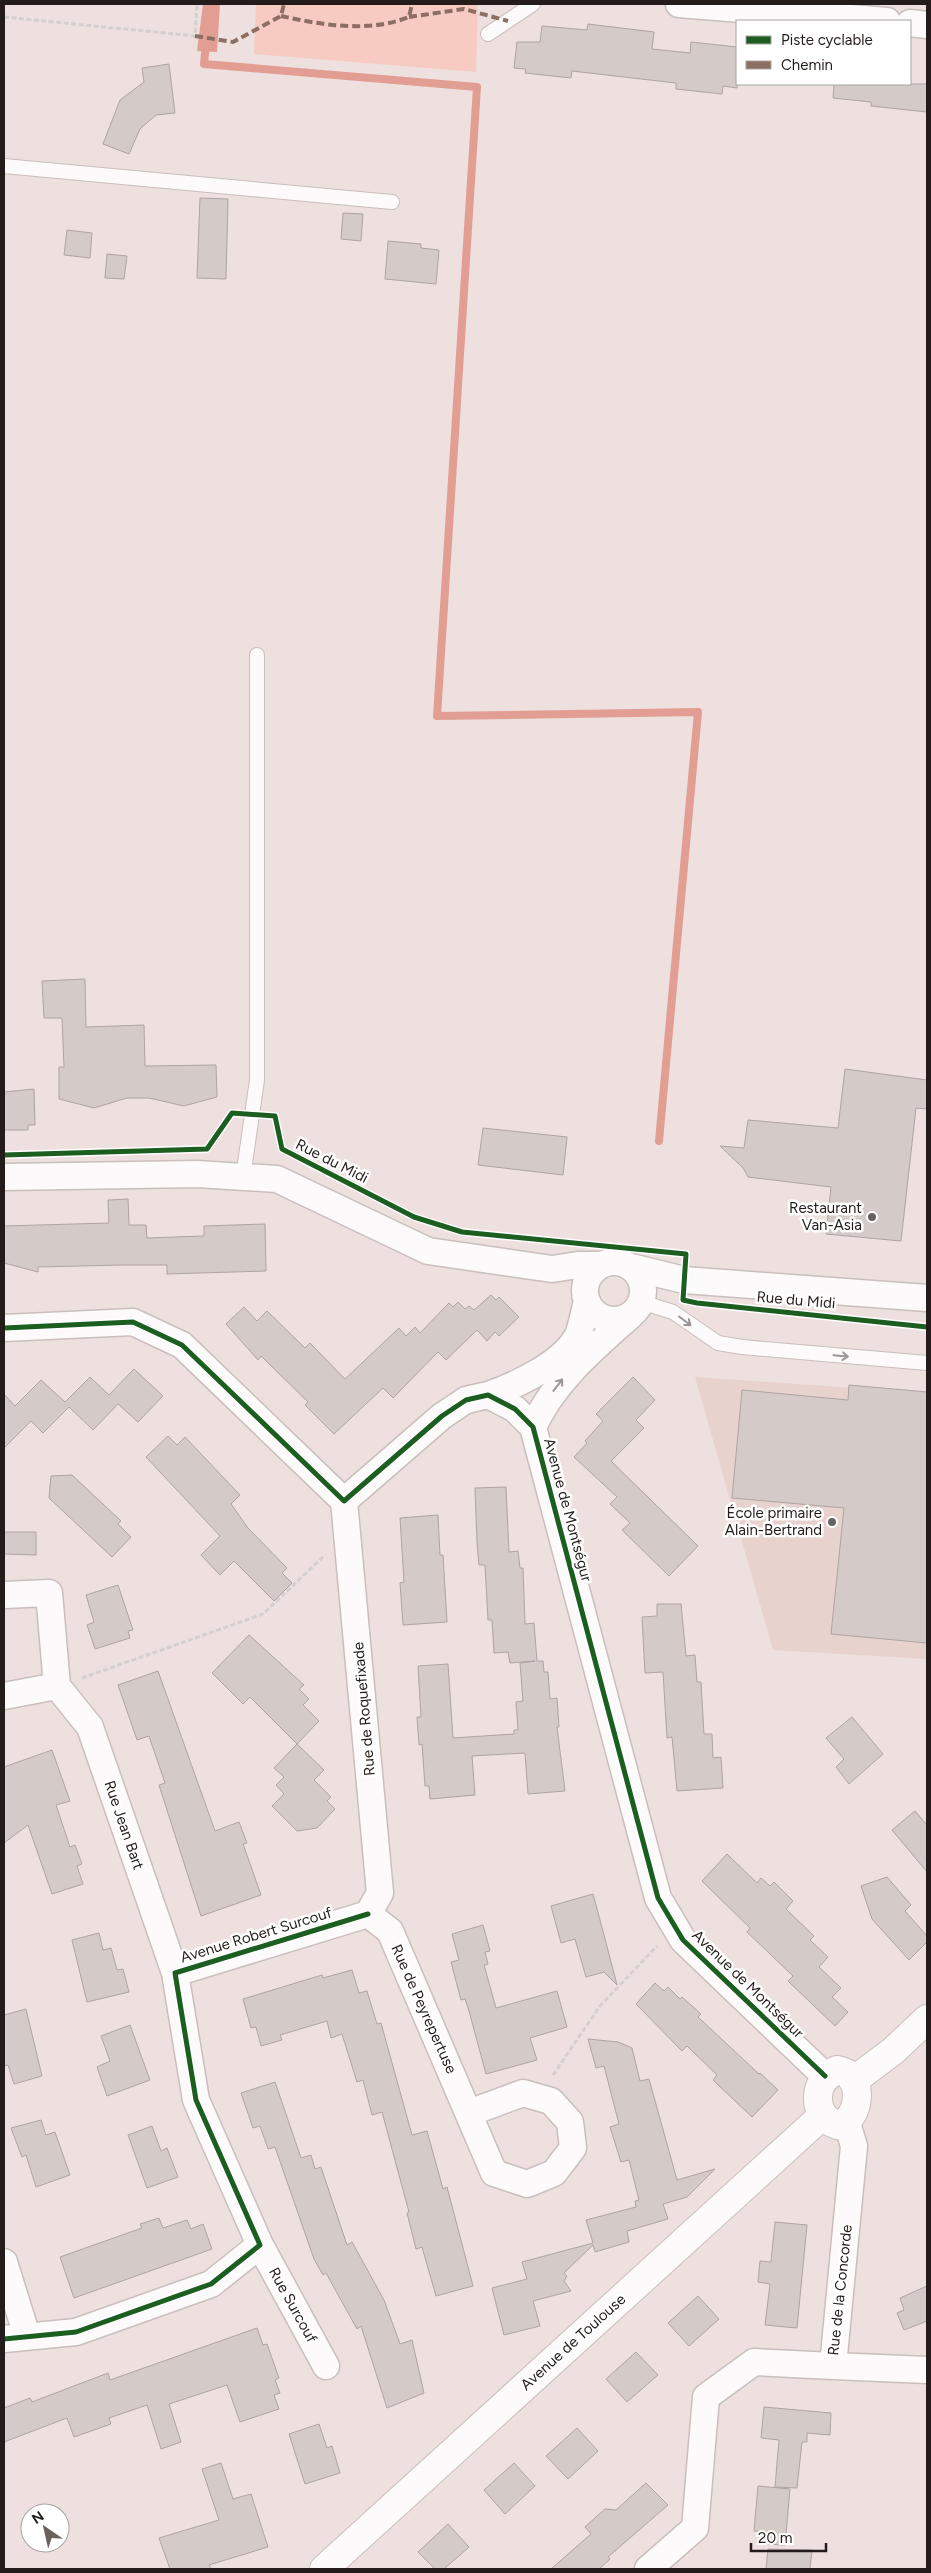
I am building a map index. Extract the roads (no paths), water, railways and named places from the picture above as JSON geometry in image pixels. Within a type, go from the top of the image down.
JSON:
[{"type":"street","points":[[679,4],[875,20]]},
{"type":"street","points":[[911,23],[927,25]]},
{"type":"street","name":"Rue du Midi","points":[[4,1177],[197,1174],[278,1179],[428,1251],[552,1269],[619,1262],[631,1267],[684,1280],[927,1298]]},
{"type":"street","points":[[4,1328],[133,1322],[182,1345],[344,1501],[442,1416],[466,1400],[488,1395],[506,1388],[563,1355],[578,1335],[586,1298],[585,1288],[590,1275],[601,1265]]},
{"type":"street","points":[[533,1427],[543,1405],[562,1379],[638,1305],[643,1284],[636,1271],[631,1267]]},
{"type":"street","name":"Rue du Midi","points":[[552,1269],[586,1298],[596,1313],[609,1320],[624,1318],[638,1305],[684,1280]]},
{"type":"street","name":"Avenue de Montségur","points":[[488,1395],[515,1409],[533,1427],[658,1898],[674,1928],[683,1940],[826,2076]]},
{"type":"street","name":"Rue de Roquefixade","points":[[344,1501],[349,1533],[380,1893],[368,1914]]},
{"type":"street","points":[[4,1594],[50,1593],[57,1686],[4,1696]]},
{"type":"street","name":"Rue Jean Bart","points":[[57,1686],[90,1727],[175,1973]]},
{"type":"street","name":"Avenue Robert Surcouf","points":[[260,2245],[196,2100],[175,1973],[368,1914]]},
{"type":"street","name":"Rue de Peyrepertuse","points":[[368,1914],[390,1931],[469,2113]]},
{"type":"street","points":[[854,2081],[893,2051],[927,2019]]},
{"type":"street","points":[[837,2070],[851,2076],[854,2081],[856,2087],[855,2107],[834,2120],[818,2107],[819,2089],[826,2076],[837,2070]]},
{"type":"street","points":[[523,2093],[551,2101],[570,2122],[573,2148],[554,2173],[527,2184],[494,2173],[469,2113],[523,2093]]},
{"type":"street","name":"Rue de la Concorde","points":[[648,2569],[694,2528],[706,2397],[754,2362],[833,2366],[854,2146],[834,2120]]},
{"type":"street","name":"Avenue de Toulouse","points":[[324,2569],[834,2120]]},
{"type":"street","points":[[4,2262],[15,2338],[76,2332],[211,2284],[260,2245]]},
{"type":"street","name":"Rue Surcouf","points":[[260,2245],[326,2366]]},
{"type":"street","points":[[833,2366],[927,2370]]},
{"type":"lane","points":[[488,34],[533,4]]},
{"type":"lane","points":[[4,166],[392,202]]},
{"type":"lane","points":[[243,1177],[258,1080],[257,655]]},
{"type":"lane","points":[[638,1305],[673,1312],[718,1342],[742,1347],[927,1363]]},
{"type":"waterway","points":[[206,43],[204,64],[477,87],[437,716],[698,712],[659,1141]]},
{"type":"place","name":"Restaurant Van-Asia","points":[[872,1217]]},
{"type":"place","name":"École primaire Alain-Bertrand","points":[[832,1522]]}]
